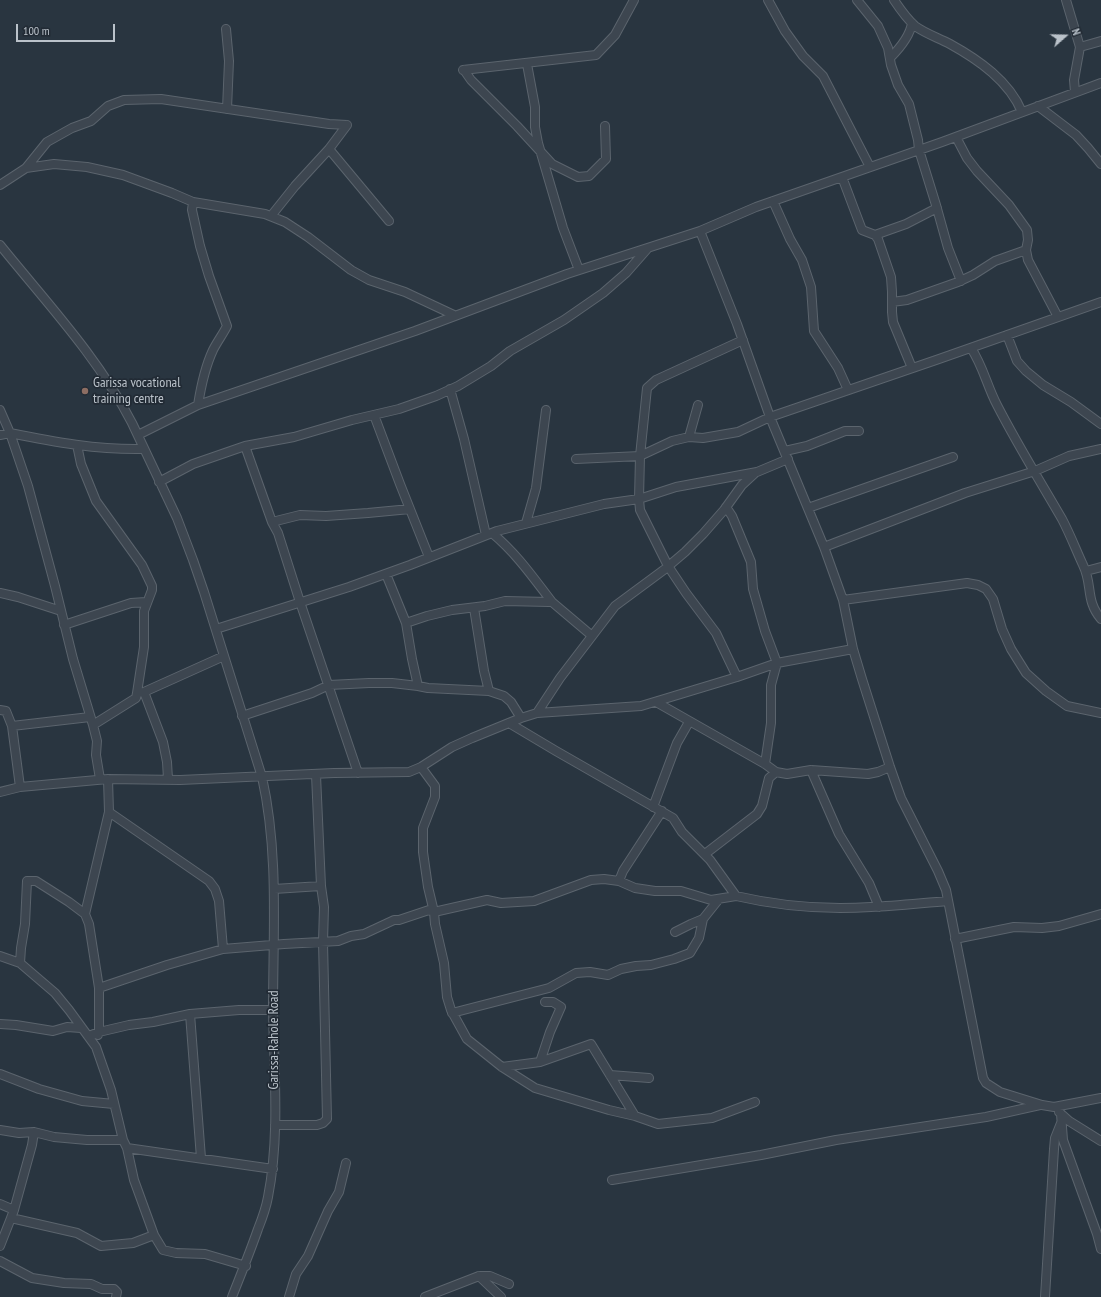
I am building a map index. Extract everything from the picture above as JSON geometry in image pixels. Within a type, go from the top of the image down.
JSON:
[{"type":"street","points":[[605,126],[606,159],[589,176],[578,177],[552,164],[518,126],[471,80],[464,70],[596,55],[615,35],[634,0]]},
{"type":"street","points":[[768,0],[785,31],[803,56],[823,76],[870,167]]},
{"type":"street","points":[[857,0],[878,26],[888,48],[891,65],[898,85],[909,104],[919,150],[948,248],[961,280]]},
{"type":"street","points":[[894,0],[912,23],[924,32],[950,44],[992,72],[1011,92],[1022,112]]},
{"type":"street","points":[[1066,0],[1080,47],[1074,80],[1075,92]]},
{"type":"street","points":[[890,58],[911,30],[912,23]]},
{"type":"street","points":[[226,28],[230,61],[227,109]]},
{"type":"street","points":[[1080,47],[1093,42],[1101,41]]},
{"type":"street","points":[[527,64],[535,107],[535,127],[540,152],[563,228],[579,270]]},
{"type":"street","points":[[138,435],[198,405],[415,331],[454,315],[579,270],[700,231],[773,201],[956,137],[1101,83]]},
{"type":"street","points":[[0,185],[26,168],[48,142],[72,128],[91,121],[108,106],[124,100],[161,99],[329,124],[347,125],[329,149],[295,186],[271,216]]},
{"type":"street","points":[[1038,106],[1076,135],[1101,164]]},
{"type":"street","points":[[956,137],[967,158],[977,171],[1009,205],[1026,230],[1028,240],[1026,250],[1028,260],[1058,317]]},
{"type":"street","points":[[329,149],[388,221]]},
{"type":"street","points":[[26,168],[54,164],[86,167],[123,175],[193,202],[271,216],[286,222],[351,270],[369,280],[405,292],[454,315]]},
{"type":"street","points":[[842,177],[862,230],[874,235],[878,239],[891,277],[893,322],[912,368]]},
{"type":"street","points":[[773,201],[802,260],[811,287],[814,331],[838,368],[848,390]]},
{"type":"street","points":[[193,202],[192,210],[200,246],[227,326],[213,349],[208,362],[198,405]]},
{"type":"street","points":[[874,235],[906,224],[937,208]]},
{"type":"street","points":[[700,231],[743,340],[770,417],[824,547],[843,600],[853,649],[901,798],[946,890],[983,1078],[986,1083],[1000,1092],[1042,1105],[1054,1107],[1101,1098]]},
{"type":"street","name":"Garissa-Rahole Road","points":[[0,245],[72,333],[105,378],[125,409],[138,435],[143,449],[177,518],[204,592],[262,777],[267,799],[271,834],[274,889],[273,1169],[268,1199],[246,1266],[234,1296]]},
{"type":"street","points":[[159,482],[193,464],[245,446],[294,437],[399,409],[436,396],[473,377],[510,352],[585,306],[626,273],[649,247]]},
{"type":"street","points":[[892,302],[907,300],[961,280],[973,275],[995,261],[1026,250]]},
{"type":"street","points":[[576,459],[640,456],[672,442],[689,437],[703,438],[738,432],[770,417],[1101,302]]},
{"type":"street","points":[[1007,335],[1017,361],[1026,371],[1043,385],[1101,424]]},
{"type":"street","points":[[737,677],[716,633],[668,566],[640,510],[639,499],[640,456],[647,388],[656,380],[743,340]]},
{"type":"street","points":[[971,348],[981,365],[985,380],[997,405],[1062,520],[1086,571],[1092,606],[1101,619]]},
{"type":"street","points":[[450,389],[489,534],[509,547],[552,602],[591,635]]},
{"type":"street","points":[[689,437],[698,405]]},
{"type":"street","points":[[0,410],[10,433],[28,486],[64,625],[97,741],[96,754],[104,779],[109,812],[85,914]]},
{"type":"street","points":[[526,523],[536,488],[546,410]]},
{"type":"street","points":[[374,415],[429,557]]},
{"type":"street","points":[[537,713],[591,635],[615,606],[668,566],[703,534],[742,485],[757,472],[786,455],[845,432],[859,431]]},
{"type":"street","points":[[0,435],[10,433],[77,445],[118,450],[143,449]]},
{"type":"street","points":[[12,726],[91,721],[136,698],[140,692],[144,647],[144,611],[146,602],[152,590],[150,581],[142,565],[96,501],[81,464],[77,445]]},
{"type":"street","points":[[245,446],[272,522],[278,533],[358,773]]},
{"type":"street","points":[[824,547],[965,493],[1035,471],[1069,456],[1101,449]]},
{"type":"street","points":[[808,508],[953,457]]},
{"type":"street","points":[[216,629],[349,587],[489,534],[526,523],[604,504],[639,499],[676,487],[757,472]]},
{"type":"street","points":[[726,507],[732,516],[751,562],[753,589],[765,631],[777,663],[771,685],[771,722],[765,764]]},
{"type":"street","points":[[272,522],[300,515],[326,516],[368,514],[410,509]]},
{"type":"street","points":[[1086,571],[1101,567]]},
{"type":"street","points":[[386,574],[406,623],[418,686]]},
{"type":"street","points":[[843,600],[967,583],[978,585],[986,589],[993,599],[1002,629],[1011,649],[1026,673],[1068,706],[1083,711],[1101,713]]},
{"type":"street","points":[[0,593],[18,597],[61,611]]},
{"type":"street","points":[[406,623],[446,612],[505,601],[552,602]]},
{"type":"street","points":[[64,625],[131,603],[146,602]]},
{"type":"street","points":[[474,608],[489,691]]},
{"type":"street","points":[[0,792],[20,788],[104,779],[168,780],[409,772],[421,767],[452,747],[521,718],[537,713],[641,706],[737,677],[777,663],[853,649]]},
{"type":"street","points":[[140,692],[224,656]]},
{"type":"street","points":[[242,716],[312,693],[329,685],[392,683],[428,688],[489,691],[504,696],[511,702],[521,718]]},
{"type":"street","points":[[140,692],[163,742],[167,762],[168,780]]},
{"type":"street","points":[[656,702],[765,764],[776,772],[787,774],[811,770],[868,774],[890,767]]},
{"type":"street","points":[[0,710],[6,711],[12,726],[20,788]]},
{"type":"street","points":[[652,807],[677,743],[689,722]]},
{"type":"street","points":[[509,723],[673,818],[682,832],[705,854],[736,896]]},
{"type":"street","points":[[421,767],[435,786],[435,797],[422,833],[428,888],[444,963],[446,997],[452,1013],[467,1039],[502,1067],[535,1088],[609,1110],[635,1116],[658,1124],[712,1118],[755,1102]]},
{"type":"street","points":[[811,770],[839,834],[869,883],[879,907]]},
{"type":"street","points":[[705,854],[757,814],[762,806],[769,778],[776,772]]},
{"type":"street","points":[[274,1125],[317,1125],[323,1123],[327,1119],[323,942],[324,907],[321,886],[316,774]]},
{"type":"street","points":[[619,881],[623,871],[662,811]]},
{"type":"street","points":[[109,812],[209,881],[215,889],[219,901],[223,949]]},
{"type":"street","points":[[99,988],[192,957],[223,949],[274,944],[338,941],[351,936],[364,934],[394,920],[399,920],[429,910],[434,912],[487,900],[501,903],[534,901],[591,880],[604,879],[619,881],[635,888],[655,891],[681,891],[711,900],[719,900],[736,896],[802,907],[879,907],[948,901]]},
{"type":"street","points":[[20,963],[20,948],[25,924],[27,881],[36,881],[85,914],[89,924],[99,988],[99,1032],[96,1047]]},
{"type":"street","points":[[274,889],[321,886]]},
{"type":"street","points":[[674,932],[703,919],[719,900]]},
{"type":"street","points":[[955,939],[1014,927],[1042,928],[1059,926],[1101,914]]},
{"type":"street","points":[[452,1013],[549,988],[576,973],[590,972],[608,975],[629,967],[651,965],[674,959],[690,953],[699,938],[703,919]]},
{"type":"street","points":[[0,956],[20,963],[55,993],[96,1047],[107,1078],[134,1180],[154,1235],[163,1250],[176,1253],[205,1254],[246,1266]]},
{"type":"street","points":[[540,1062],[550,1032],[561,1007],[553,1002],[545,1002]]},
{"type":"street","points":[[89,1036],[128,1025],[153,1022],[190,1014],[239,1010],[273,1010]]},
{"type":"street","points":[[190,1014],[201,1158]]},
{"type":"street","points":[[0,1024],[53,1031],[67,1027],[81,1028]]},
{"type":"street","points":[[502,1067],[540,1062],[591,1044],[635,1116]]},
{"type":"street","points":[[0,1074],[39,1089],[82,1101],[114,1104]]},
{"type":"street","points":[[610,1075],[649,1078]]},
{"type":"street","points":[[612,1180],[836,1140],[986,1117],[1042,1105]]},
{"type":"street","points":[[1054,1107],[1069,1121],[1101,1141]]},
{"type":"street","points":[[1061,1114],[1063,1140],[1099,1233],[1101,1249]]},
{"type":"street","points":[[1044,1297],[1055,1138],[1061,1123]]},
{"type":"street","points":[[0,1130],[19,1133],[34,1132],[54,1137],[125,1144],[273,1169]]},
{"type":"street","points":[[0,1246],[13,1214],[32,1145],[34,1132]]},
{"type":"street","points":[[289,1297],[296,1274],[308,1256],[328,1211],[339,1192],[346,1163]]},
{"type":"street","points":[[0,1204],[13,1214],[77,1233],[101,1246],[133,1243],[154,1235]]},
{"type":"street","points":[[0,1262],[32,1278],[64,1283],[91,1284],[102,1289],[114,1289],[118,1292],[116,1297]]},
{"type":"street","points":[[479,1276],[501,1297]]},
{"type":"street","points":[[425,1297],[479,1276],[490,1276],[509,1284]]},
{"type":"place","name":"Garissa vocational training centre","points":[[85,391]]}]
